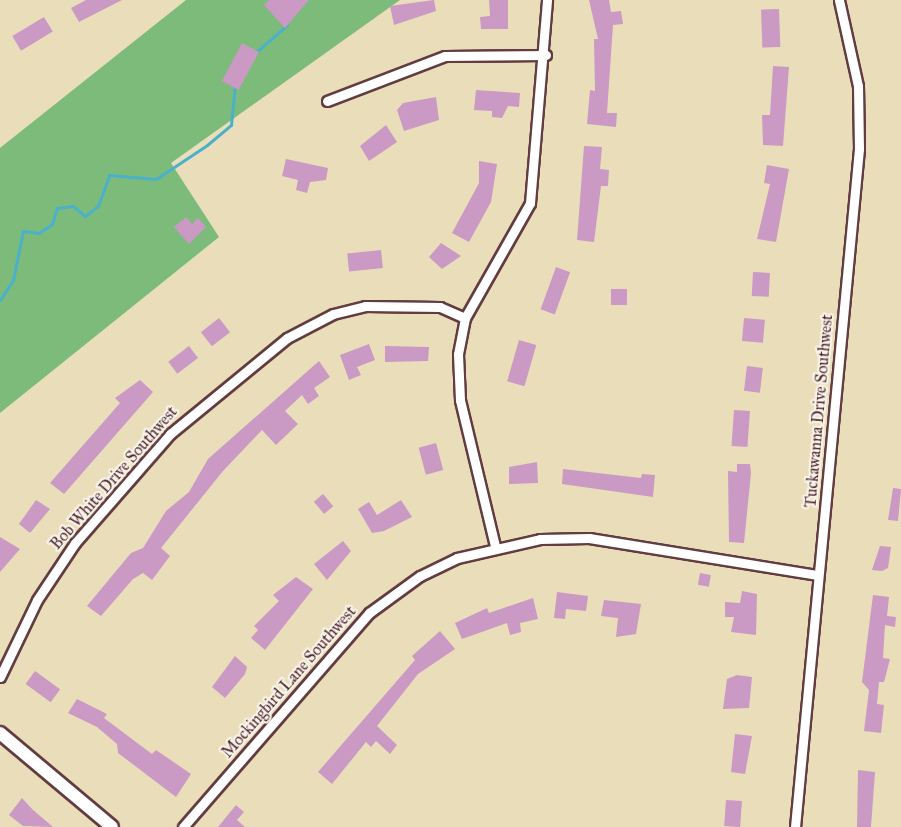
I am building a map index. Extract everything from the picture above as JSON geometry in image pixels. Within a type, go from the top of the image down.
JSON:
[{"type":"street","points":[[495,546],[460,400],[458,354],[465,318],[530,203],[546,55],[547,0]]},
{"type":"street","name":"Tuckawanna Drive Southwest","points":[[795,827],[859,149],[858,86],[839,0]]},
{"type":"street","points":[[327,101],[445,56],[546,55]]},
{"type":"street","name":"Bob White Drive Southwest","points":[[0,677],[37,600],[75,543],[170,434],[286,338],[333,314],[365,306],[440,307],[465,318]]},
{"type":"street","name":"Mockingbird Lane Southwest","points":[[183,827],[369,613],[426,573],[495,546],[589,538],[818,575]]},
{"type":"street","points":[[0,733],[112,827]]},
{"type":"green space","points":[[186,0],[400,0],[171,163],[219,237],[0,413],[0,148]]},
{"type":"building","points":[[86,0],[122,0],[79,22],[71,8]]},
{"type":"building","points":[[269,0],[309,0],[285,28],[264,5]]},
{"type":"building","points":[[434,0],[436,11],[394,25],[390,6]]},
{"type":"building","points":[[489,0],[508,0],[508,29],[481,29],[480,17],[490,16]]},
{"type":"building","points":[[589,0],[609,0],[611,12],[621,11],[623,24],[613,25],[607,113],[617,113],[616,127],[587,124],[590,90],[595,91],[594,39],[598,39]]},
{"type":"building","points":[[779,9],[780,47],[762,48],[761,10]]},
{"type":"building","points":[[44,17],[53,32],[21,51],[12,36]]},
{"type":"building","points":[[242,43],[259,52],[239,90],[222,81]]},
{"type":"building","points":[[773,66],[789,67],[783,146],[763,145],[762,115],[770,115]]},
{"type":"building","points":[[476,90],[520,93],[519,107],[508,106],[502,118],[492,117],[492,111],[474,110]]},
{"type":"building","points":[[436,97],[439,120],[404,131],[397,110],[403,103]]},
{"type":"building","points":[[386,125],[397,142],[369,161],[360,146]]},
{"type":"building","points":[[584,146],[602,147],[600,169],[609,170],[608,186],[601,186],[594,242],[577,240]]},
{"type":"building","points":[[286,159],[328,168],[326,180],[310,182],[307,193],[296,190],[298,180],[282,176]]},
{"type":"building","points":[[479,161],[497,164],[491,202],[469,242],[452,233],[479,183]]},
{"type":"building","points":[[767,165],[789,169],[776,242],[757,239],[770,184],[764,183]]},
{"type":"building","points":[[186,217],[192,224],[198,218],[206,227],[189,244],[174,227]]},
{"type":"building","points":[[441,243],[461,256],[442,269],[429,257]]},
{"type":"building","points":[[381,250],[383,268],[349,271],[347,254]]},
{"type":"building","points":[[556,267],[570,272],[555,314],[541,309]]},
{"type":"building","points":[[753,272],[770,273],[769,297],[752,296]]},
{"type":"building","points":[[611,289],[627,289],[627,305],[611,305]]},
{"type":"building","points":[[219,318],[230,332],[212,346],[201,332]]},
{"type":"building","points":[[744,318],[765,320],[763,343],[742,341]]},
{"type":"building","points":[[519,340],[536,345],[524,386],[507,381]]},
{"type":"building","points":[[369,344],[375,360],[357,367],[361,375],[349,380],[340,355]]},
{"type":"building","points":[[189,346],[198,358],[177,374],[168,362]]},
{"type":"building","points":[[385,346],[429,347],[428,361],[385,362]]},
{"type":"building","points":[[319,361],[330,377],[314,388],[319,396],[308,404],[302,395],[285,411],[298,424],[276,445],[262,430],[223,471],[161,548],[170,556],[152,580],[143,573],[133,579],[101,616],[87,606],[131,553],[143,548],[166,511],[189,492],[208,459]]},
{"type":"building","points":[[747,366],[763,368],[760,393],[744,391]]},
{"type":"building","points":[[140,380],[153,392],[64,494],[50,483],[120,403],[115,398]]},
{"type":"building","points":[[734,410],[750,411],[747,447],[731,446]]},
{"type":"building","points":[[436,443],[443,470],[426,475],[419,448]]},
{"type":"building","points":[[537,462],[538,483],[509,484],[509,467]]},
{"type":"building","points":[[737,464],[750,464],[751,473],[744,543],[729,542],[728,471],[737,472]]},
{"type":"building","points":[[563,469],[641,478],[642,474],[655,475],[653,497],[562,484]]},
{"type":"building","points":[[893,488],[901,489],[898,521],[888,520]]},
{"type":"building","points":[[323,494],[333,506],[324,514],[314,502]]},
{"type":"building","points":[[36,500],[50,509],[30,533],[19,524]]},
{"type":"building","points":[[401,500],[412,517],[384,531],[372,533],[358,509],[369,502],[377,515]]},
{"type":"building","points":[[0,537],[20,549],[0,572]]},
{"type":"building","points":[[343,541],[351,551],[327,580],[314,564]]},
{"type":"building","points":[[880,546],[891,547],[888,568],[882,571],[872,570]]},
{"type":"building","points":[[700,573],[711,575],[709,587],[698,585]]},
{"type":"building","points":[[296,577],[313,589],[265,650],[251,638],[258,630],[254,626],[279,601],[273,595]]},
{"type":"building","points":[[742,591],[757,594],[756,635],[731,632],[734,617],[725,617],[725,602],[740,603]]},
{"type":"building","points":[[557,592],[588,596],[586,611],[566,609],[565,619],[554,618]]},
{"type":"building","points":[[873,595],[889,597],[887,616],[896,617],[895,627],[885,625],[883,658],[890,659],[884,682],[879,682],[877,704],[884,705],[881,733],[864,731],[869,690],[862,682]]},
{"type":"building","points":[[533,598],[538,619],[520,623],[521,632],[510,635],[507,623],[462,639],[455,623],[487,608],[489,613]]},
{"type":"building","points":[[604,600],[641,604],[636,634],[616,637],[618,618],[601,616]]},
{"type":"building","points":[[440,631],[455,649],[418,674],[377,726],[397,745],[390,754],[376,741],[371,747],[366,742],[332,784],[318,772],[415,660],[412,656]]},
{"type":"building","points":[[235,656],[247,667],[245,674],[225,698],[212,687]]},
{"type":"building","points":[[35,671],[60,689],[51,702],[26,684]]},
{"type":"building","points":[[737,675],[752,677],[749,708],[723,709],[727,679]]},
{"type":"building","points":[[77,699],[107,714],[104,718],[152,754],[156,750],[191,774],[176,797],[118,753],[117,744],[97,727],[68,713]]},
{"type":"building","points":[[735,734],[752,736],[745,774],[731,772]]},
{"type":"building","points":[[858,770],[875,772],[871,827],[857,827]]},
{"type":"building","points":[[22,798],[53,827],[23,826],[9,815]]},
{"type":"building","points":[[726,800],[742,801],[740,827],[724,826]]},
{"type":"building","points":[[236,805],[244,812],[237,820],[245,827],[218,827]]},
{"type":"waterway","points":[[254,54],[287,25]]},
{"type":"waterway","points":[[0,300],[13,280],[23,231],[39,233],[52,224],[57,208],[73,206],[85,216],[98,206],[109,175],[156,179],[207,145],[231,125],[235,84]]}]
